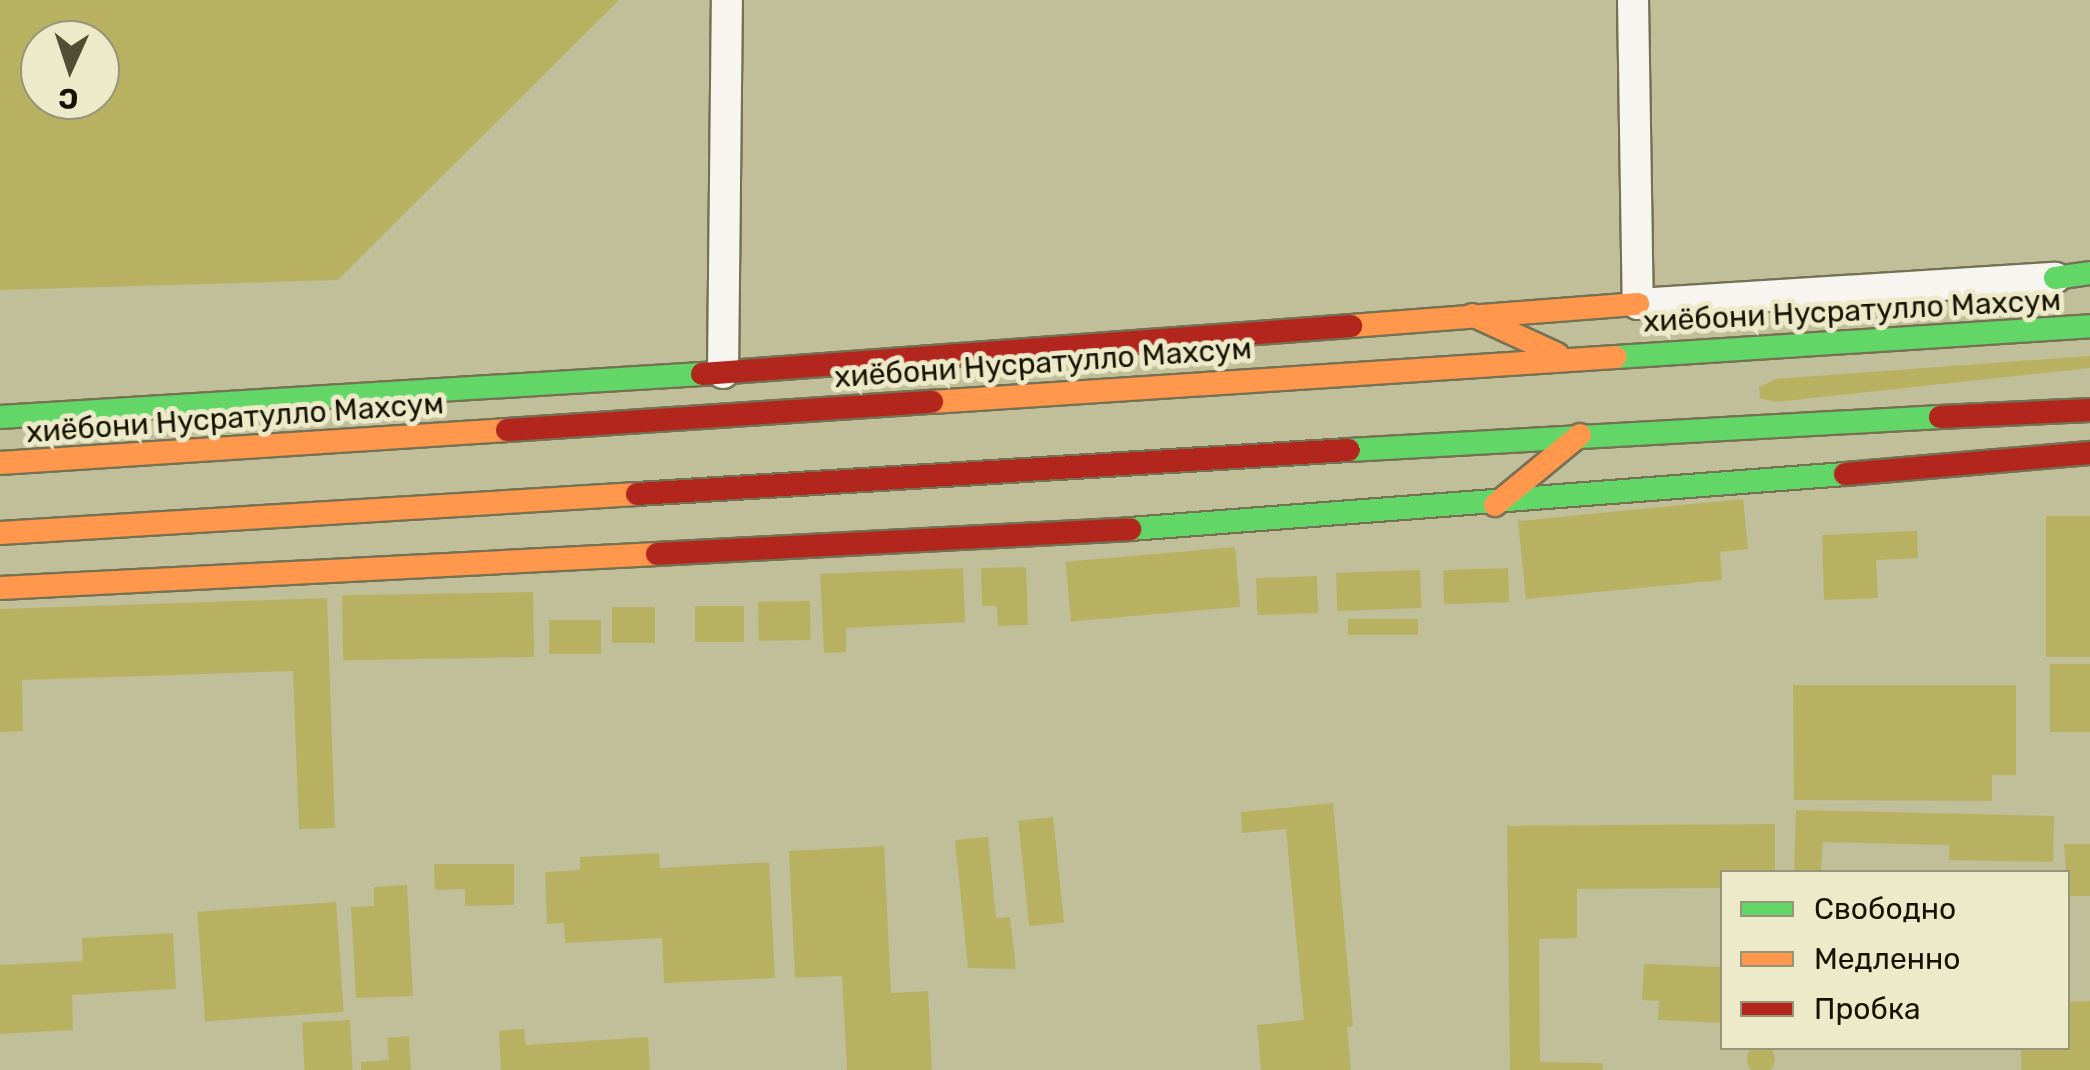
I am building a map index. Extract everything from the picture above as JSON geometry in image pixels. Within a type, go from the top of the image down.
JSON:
[{"type":"main road","points":[[2055,278],[2090,272]]},
{"type":"main road","points":[[0,417],[724,374],[1638,304]]},
{"type":"main road","points":[[1472,315],[1562,356]]},
{"type":"main road","name":"хиёбони Нусратулло Махсум","points":[[0,463],[106,466],[1562,356],[2090,326]]},
{"type":"main road","points":[[0,533],[109,516],[2090,410]]},
{"type":"main road","points":[[1495,504],[1580,435]]},
{"type":"main road","points":[[0,588],[1240,524],[2090,452]]},
{"type":"street","points":[[724,374],[727,0]]},
{"type":"street","points":[[1633,0],[1638,304],[2055,278]]},
{"type":"shaded area","points":[[0,0],[619,0],[338,280],[0,290]]},
{"type":"shaded area","points":[[2090,356],[2090,368],[1775,402],[1760,398],[1759,387],[1776,379]]},
{"type":"shaded area","points":[[1743,499],[1748,549],[1720,552],[1722,580],[1526,599],[1518,521]]},
{"type":"shaded area","points":[[2046,516],[2090,516],[2090,657],[2046,657]]},
{"type":"shaded area","points":[[1917,531],[1918,558],[1876,560],[1878,598],[1824,600],[1822,535]]},
{"type":"shaded area","points":[[1235,547],[1240,607],[1071,622],[1066,562]]},
{"type":"shaded area","points":[[1026,567],[1028,625],[998,626],[997,606],[982,606],[981,568]]},
{"type":"shaded area","points":[[963,568],[965,622],[846,628],[846,652],[824,653],[820,574]]},
{"type":"shaded area","points":[[1508,568],[1509,602],[1444,604],[1443,570]]},
{"type":"shaded area","points":[[1420,570],[1421,608],[1337,611],[1336,573]]},
{"type":"shaded area","points":[[1317,576],[1318,613],[1257,615],[1256,578]]},
{"type":"shaded area","points":[[533,592],[534,657],[343,660],[342,595]]},
{"type":"shaded area","points":[[327,598],[335,828],[299,829],[293,671],[22,680],[23,731],[0,732],[0,609]]},
{"type":"shaded area","points":[[810,601],[811,640],[759,641],[758,602]]},
{"type":"shaded area","points":[[695,606],[744,606],[744,642],[695,642]]},
{"type":"shaded area","points":[[612,607],[655,607],[655,643],[612,643]]},
{"type":"shaded area","points":[[1348,619],[1418,619],[1418,635],[1348,635]]},
{"type":"shaded area","points":[[549,620],[601,620],[601,654],[549,654]]},
{"type":"shaded area","points":[[2050,664],[2090,664],[2090,732],[2050,732]]},
{"type":"shaded area","points":[[1793,685],[2016,685],[2016,775],[1992,775],[1992,801],[1794,800]]},
{"type":"shaded area","points":[[1333,803],[1353,1026],[1347,1027],[1351,1070],[1261,1070],[1257,1025],[1304,1020],[1286,829],[1242,833],[1241,812]]},
{"type":"shaded area","points":[[1796,810],[2054,816],[2053,862],[1949,860],[1949,845],[1823,842],[1821,870],[1794,870]]},
{"type":"shaded area","points":[[1053,817],[1064,922],[1029,926],[1018,821]]},
{"type":"shaded area","points":[[1775,824],[1775,870],[1720,870],[1720,888],[1577,889],[1577,938],[1539,939],[1540,1062],[1603,1063],[1603,1070],[1510,1070],[1507,826]]},
{"type":"shaded area","points":[[988,837],[996,918],[1010,917],[1016,969],[968,968],[955,840]]},
{"type":"shaded area","points":[[2064,844],[2090,844],[2090,896],[2070,896],[2070,870],[2066,870]]},
{"type":"shaded area","points":[[884,846],[891,993],[928,991],[932,1070],[847,1070],[842,976],[795,978],[789,851]]},
{"type":"shaded area","points":[[659,853],[660,868],[769,862],[775,978],[664,983],[662,938],[565,943],[564,923],[547,924],[545,872],[580,870],[580,857]]},
{"type":"shaded area","points":[[434,864],[514,864],[514,905],[465,906],[465,889],[435,890]]},
{"type":"shaded area","points":[[407,885],[413,996],[356,998],[351,907],[374,906],[374,887]]},
{"type":"shaded area","points":[[336,902],[344,1012],[205,1021],[197,912]]},
{"type":"shaded area","points":[[173,933],[176,989],[72,995],[73,1030],[0,1034],[0,965],[83,961],[82,938]]},
{"type":"shaded area","points":[[1644,964],[1720,967],[1720,1023],[1658,1020],[1659,1001],[1642,1000]]},
{"type":"shaded area","points":[[2090,1001],[2090,1070],[2021,1070],[2021,1050],[2070,1050],[2070,1002]]},
{"type":"shaded area","points":[[350,1020],[353,1070],[305,1070],[302,1023]]},
{"type":"shaded area","points":[[524,1029],[526,1045],[648,1037],[650,1070],[501,1070],[499,1031]]},
{"type":"shaded area","points":[[409,1036],[411,1070],[361,1070],[361,1062],[389,1060],[387,1038]]},
{"type":"shaded area","points":[[1750,1050],[1772,1050],[1774,1064],[1768,1071],[1754,1071],[1748,1064]]},
{"type":"traffic: fast","points":[[2055,278],[2090,273]]},
{"type":"traffic: fast","points":[[1616,357],[2090,326]]},
{"type":"traffic: fast","points":[[0,417],[702,374]]},
{"type":"traffic: fast","points":[[1349,450],[1940,417]]},
{"type":"traffic: fast","points":[[1130,529],[1845,474]]},
{"type":"traffic: slow","points":[[1351,326],[1638,304]]},
{"type":"traffic: slow","points":[[1472,315],[1557,354]]},
{"type":"traffic: slow","points":[[932,402],[1616,357]]},
{"type":"traffic: slow","points":[[0,463],[507,430]]},
{"type":"traffic: slow","points":[[1495,505],[1580,435]]},
{"type":"traffic: slow","points":[[0,533],[637,494]]},
{"type":"traffic: slow","points":[[0,588],[657,554]]},
{"type":"traffic: jam","points":[[702,374],[1351,326]]},
{"type":"traffic: jam","points":[[507,430],[932,402]]},
{"type":"traffic: jam","points":[[1940,417],[2090,410]]},
{"type":"traffic: jam","points":[[637,494],[1349,450]]},
{"type":"traffic: jam","points":[[1845,474],[2090,453]]},
{"type":"traffic: jam","points":[[657,554],[1130,529]]}]
